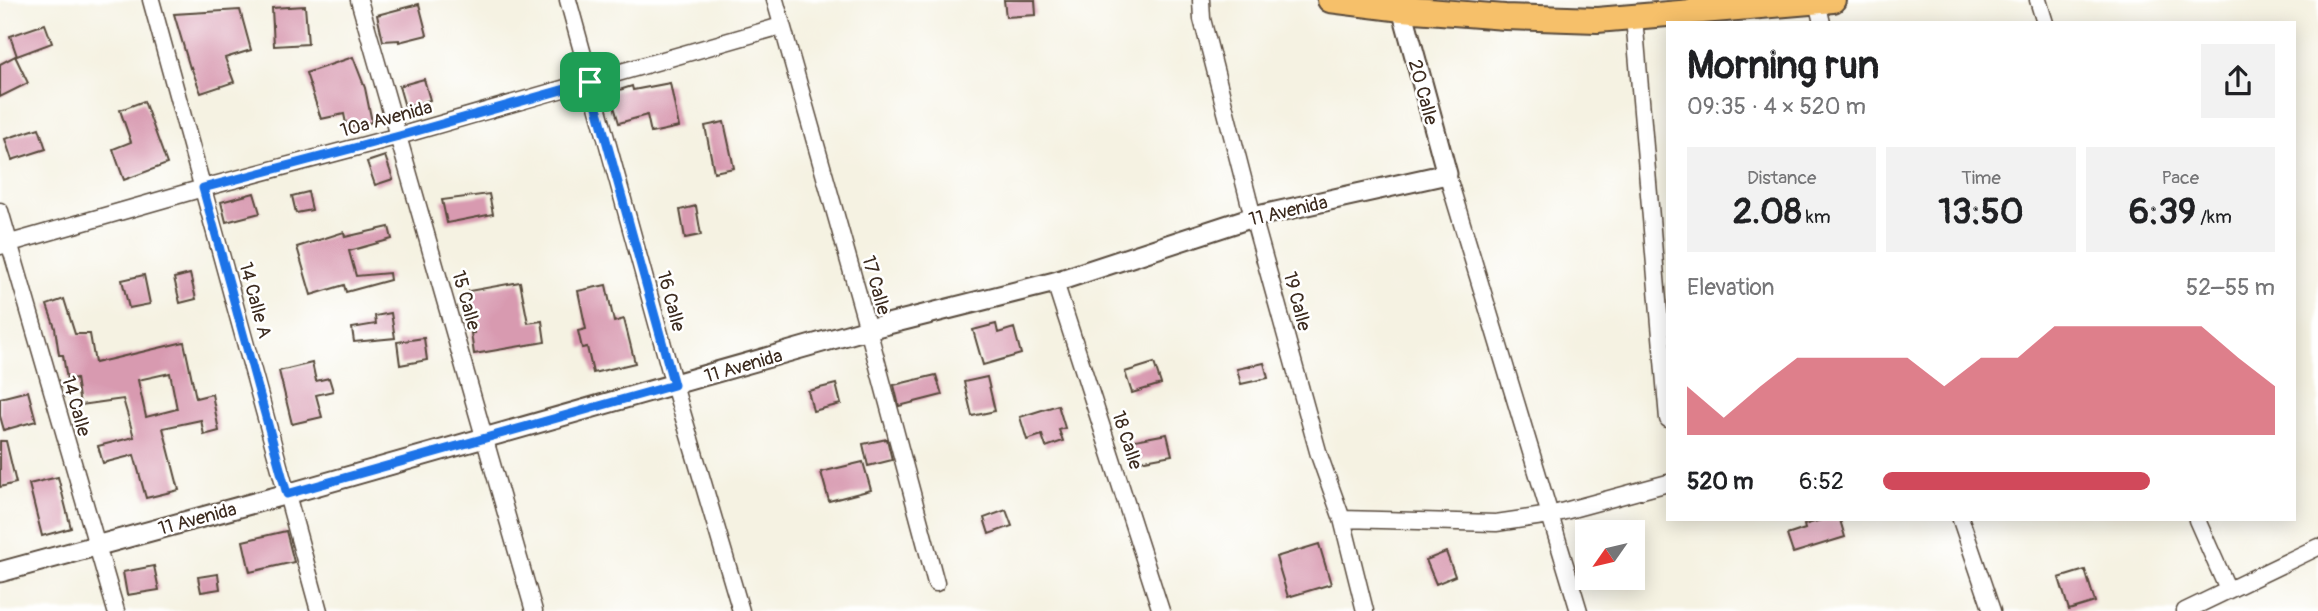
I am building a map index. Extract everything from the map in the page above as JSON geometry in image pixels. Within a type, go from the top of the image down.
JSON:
[{"type":"main road","points":[[1329,0],[1505,17],[1597,20],[1824,8]]},
{"type":"street","name":"14 Calle A","points":[[151,0],[319,611]]},
{"type":"street","name":"15 Calle","points":[[359,0],[534,611]]},
{"type":"street","name":"16 Calle","points":[[568,0],[674,385],[741,611]]},
{"type":"street","name":"17 Calle","points":[[775,0],[936,583]]},
{"type":"street","name":"19 Calle","points":[[1201,0],[1202,19],[1253,217],[1319,456],[1342,519],[1365,611]]},
{"type":"street","points":[[2038,0],[2044,21]]},
{"type":"street","name":"20 Calle","points":[[1402,9],[1447,174]]},
{"type":"street","points":[[1634,17],[1666,395]]},
{"type":"street","name":"10a Avenida","points":[[4,245],[399,136],[781,26]]},
{"type":"street","name":"11 Avenida","points":[[0,572],[287,494],[868,329],[1055,282],[1253,217],[1447,174]]},
{"type":"street","points":[[1447,174],[1578,611]]},
{"type":"street","name":"14 Calle","points":[[0,211],[4,245],[116,611]]},
{"type":"street","name":"18 Calle","points":[[1055,282],[1161,611]]},
{"type":"street","points":[[1342,519],[1496,523],[1550,515],[1666,484]]},
{"type":"street","points":[[1961,521],[1992,611]]},
{"type":"street","points":[[2197,521],[2228,590]]},
{"type":"street","points":[[2185,611],[2318,547]]},
{"type":"building","points":[[1004,0],[1035,0],[1036,15],[1006,17]]},
{"type":"building","points":[[419,4],[427,35],[399,42],[383,41],[377,15]]},
{"type":"building","points":[[305,6],[308,44],[274,46],[272,8]]},
{"type":"building","points":[[240,10],[251,50],[225,58],[234,82],[201,93],[190,68],[174,14]]},
{"type":"building","points":[[45,24],[52,43],[17,56],[10,36]]},
{"type":"building","points":[[15,56],[28,83],[0,97],[0,64]]},
{"type":"building","points":[[353,57],[365,88],[372,122],[347,128],[344,114],[321,119],[306,73]]},
{"type":"building","points":[[424,79],[430,100],[405,107],[399,86]]},
{"type":"building","points":[[670,83],[679,127],[651,133],[647,115],[619,123],[610,93],[632,86],[633,90]]},
{"type":"building","points":[[144,101],[167,164],[124,180],[113,149],[131,142],[120,110]]},
{"type":"building","points":[[724,122],[734,168],[714,172],[705,126]]},
{"type":"building","points":[[39,128],[46,149],[12,160],[5,139]]},
{"type":"building","points":[[385,156],[393,179],[375,185],[367,162]]},
{"type":"building","points":[[308,192],[312,210],[296,213],[292,196]]},
{"type":"building","points":[[254,193],[260,213],[226,222],[221,202]]},
{"type":"building","points":[[489,194],[493,214],[447,223],[442,200]]},
{"type":"building","points":[[696,206],[701,235],[685,238],[680,210]]},
{"type":"building","points":[[389,227],[392,239],[349,251],[356,276],[389,273],[390,280],[346,292],[344,285],[311,295],[297,247],[344,232],[345,237]]},
{"type":"building","points":[[190,274],[196,299],[180,303],[174,278]]},
{"type":"building","points":[[144,275],[150,304],[129,308],[122,280]]},
{"type":"building","points":[[520,282],[528,323],[542,321],[545,342],[474,354],[469,291]]},
{"type":"building","points":[[606,285],[614,322],[624,319],[635,363],[593,373],[587,347],[582,348],[578,331],[586,329],[578,291]]},
{"type":"building","points":[[64,299],[75,334],[90,334],[95,363],[184,342],[196,398],[212,394],[219,431],[204,435],[201,420],[163,428],[179,490],[146,498],[134,455],[103,463],[98,446],[134,437],[123,399],[80,405],[76,378],[67,380],[63,355],[59,355],[55,328],[47,305]],"holes":[[[170,373],[177,409],[146,417],[138,380]]]},
{"type":"building","points":[[391,313],[395,338],[354,342],[352,328],[376,324],[375,316]]},
{"type":"building","points":[[996,324],[998,333],[1014,328],[1021,354],[983,365],[973,330]]},
{"type":"building","points":[[424,338],[427,360],[400,365],[397,342]]},
{"type":"building","points":[[312,363],[316,381],[329,378],[333,391],[316,395],[322,417],[292,424],[279,371]]},
{"type":"building","points":[[1154,363],[1161,384],[1132,393],[1125,372]]},
{"type":"building","points":[[1264,363],[1268,378],[1241,384],[1237,369]]},
{"type":"building","points":[[936,375],[942,395],[899,406],[894,385]]},
{"type":"building","points":[[987,377],[995,411],[972,416],[964,382]]},
{"type":"building","points":[[836,384],[841,404],[813,411],[808,391]]},
{"type":"building","points":[[28,391],[36,421],[4,430],[0,416],[0,398]]},
{"type":"building","points":[[1058,405],[1065,428],[1059,430],[1063,441],[1046,447],[1042,435],[1027,440],[1020,417]]},
{"type":"building","points":[[1167,434],[1172,455],[1134,462],[1130,441]]},
{"type":"building","points":[[887,439],[892,460],[868,466],[863,444]]},
{"type":"building","points":[[0,441],[6,441],[16,483],[0,487]]},
{"type":"building","points":[[863,462],[871,490],[829,501],[821,472]]},
{"type":"building","points":[[58,477],[71,528],[42,536],[29,484]]},
{"type":"building","points":[[1006,510],[1012,526],[989,534],[984,518]]},
{"type":"building","points":[[1818,521],[1840,521],[1845,537],[1793,553],[1787,535],[1805,529],[1804,525]]},
{"type":"building","points":[[286,531],[294,562],[250,572],[243,541]]},
{"type":"building","points":[[1319,544],[1331,584],[1288,597],[1276,557]]},
{"type":"building","points":[[1446,552],[1455,576],[1436,584],[1426,560]]},
{"type":"building","points":[[154,566],[159,590],[127,595],[123,572]]},
{"type":"building","points":[[2085,570],[2095,602],[2069,610],[2059,578]]},
{"type":"building","points":[[218,574],[220,589],[201,592],[198,577]]},
{"type":"route","points":[[590,82],[674,385],[287,494],[203,188],[590,82]]}]
